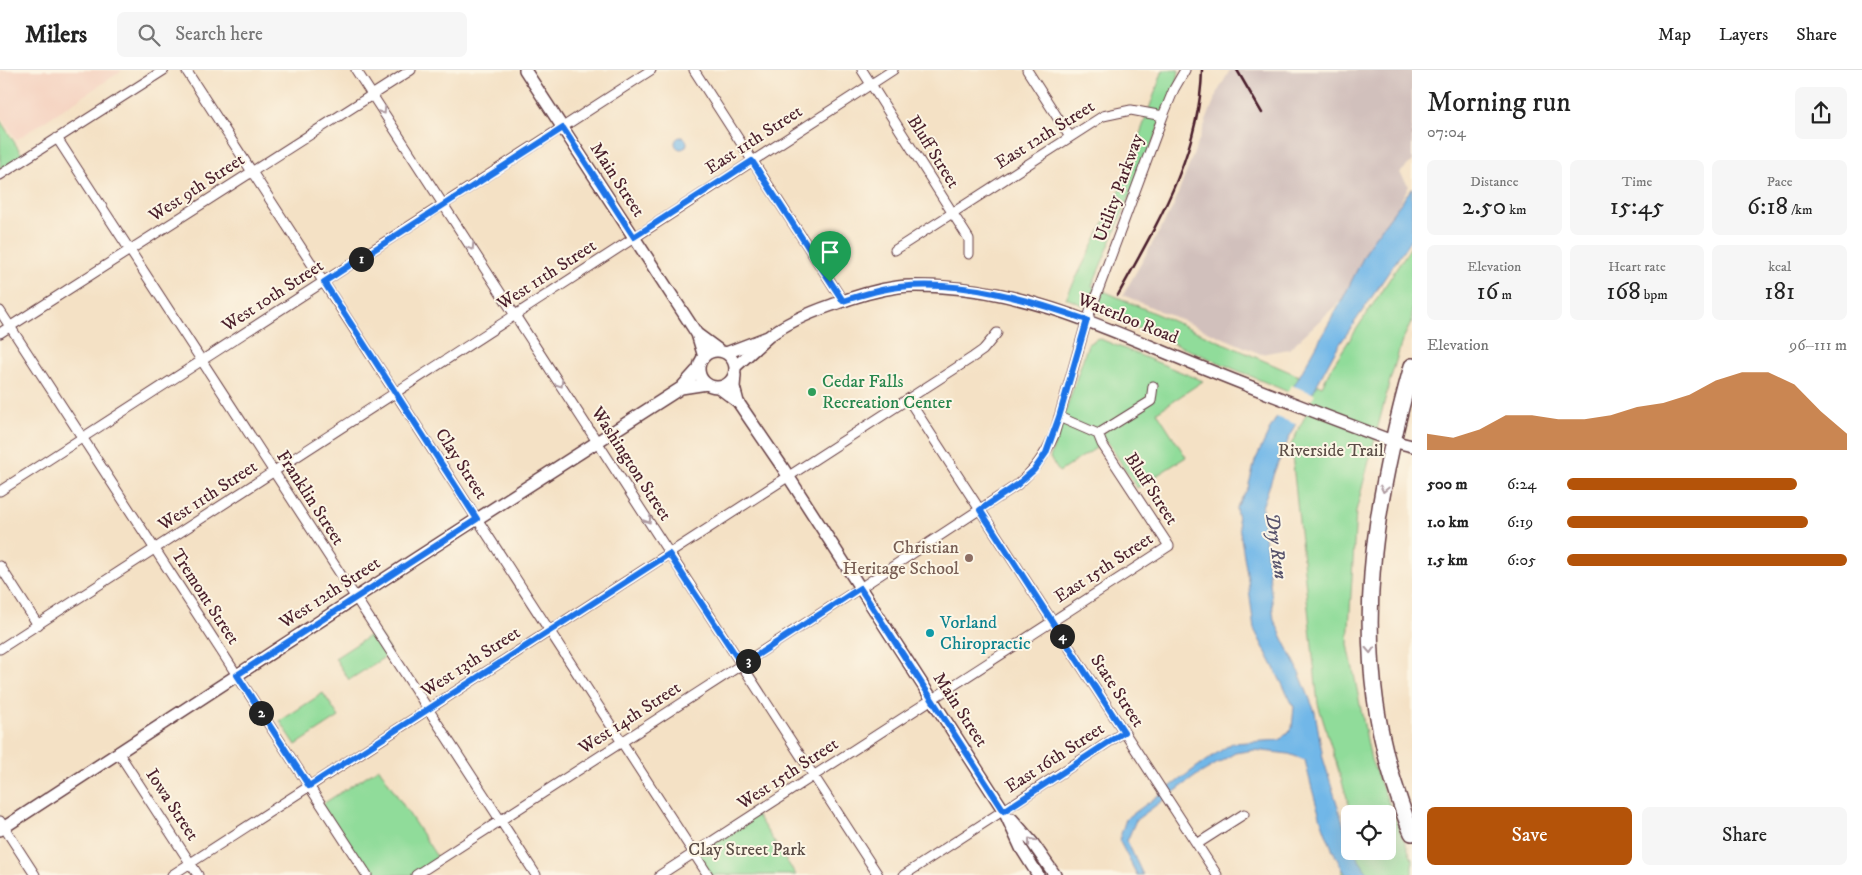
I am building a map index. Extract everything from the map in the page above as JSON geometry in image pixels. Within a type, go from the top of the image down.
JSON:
[{"type":"highway","points":[[1412,366],[1392,441],[1373,554],[1369,632],[1370,664],[1378,726],[1385,753],[1412,833]]},
{"type":"main road","name":"Main Street","points":[[525,70],[697,334],[723,352]]},
{"type":"main road","name":"Waterloo Road","points":[[735,370],[768,337],[781,327],[812,312],[872,292],[899,287],[962,288],[1008,296],[1087,320],[1340,422],[1392,441],[1412,446]]},
{"type":"main road","name":"Main Street","points":[[697,334],[701,363]]},
{"type":"main road","name":"Waterloo Road","points":[[723,352],[768,337]]},
{"type":"main road","points":[[714,351],[723,352],[734,361],[735,370],[729,383],[712,385],[700,374],[701,363],[714,351]]},
{"type":"main road","name":"West 12th Street","points":[[1,826],[681,388],[701,363]]},
{"type":"main road","name":"Main Street","points":[[735,370],[734,387],[738,402],[1004,811],[1021,848],[1038,875]]},
{"type":"main road","name":"Main Street","points":[[712,385],[738,402]]},
{"type":"main road","name":"West 12th Street","points":[[681,388],[712,385]]},
{"type":"main road","name":"Main Street","points":[[1004,811],[1032,842],[1055,875]]},
{"type":"street","points":[[0,175],[164,70]]},
{"type":"street","name":"Clay Street","points":[[186,70],[708,875]]},
{"type":"street","name":"Washington Street","points":[[356,70],[878,875]]},
{"type":"street","name":"West 9th Street","points":[[0,334],[411,70]]},
{"type":"street","name":"West 10th Street","points":[[0,491],[652,70]]},
{"type":"street","points":[[694,70],[843,301]]},
{"type":"street","name":"Bluff Street","points":[[862,70],[969,239],[969,254]]},
{"type":"street","name":"East 11th Street","points":[[634,237],[893,70]]},
{"type":"street","points":[[1027,70],[1070,137]]},
{"type":"street","name":"Utility Parkway","points":[[980,510],[1017,485],[1034,470],[1046,453],[1059,417],[1087,320],[1163,116],[1185,70]]},
{"type":"street","name":"East 12th Street","points":[[895,250],[1103,116],[1131,110],[1163,116]]},
{"type":"street","name":"Franklin Street","points":[[57,138],[536,875]]},
{"type":"street","name":"West 11th Street","points":[[0,649],[634,237]]},
{"type":"street","name":"Tremont Street","points":[[0,311],[367,875]]},
{"type":"street","name":"West 13th Street","points":[[172,875],[983,350],[997,333]]},
{"type":"street","points":[[1059,417],[1098,434],[1151,401],[1153,386]]},
{"type":"street","name":"State Street","points":[[908,399],[1217,875]]},
{"type":"street","name":"Bluff Street","points":[[1098,434],[1102,444],[1169,546]]},
{"type":"street","name":"West 14th Street","points":[[416,875],[980,510]]},
{"type":"street","name":"East 15th Street","points":[[932,700],[1169,546]]},
{"type":"street","points":[[0,566],[38,625]]},
{"type":"street","name":"West 15th Street","points":[[660,875],[932,700]]},
{"type":"street","name":"East 16th Street","points":[[904,875],[1124,732]]},
{"type":"street","name":"Iowa Street","points":[[118,752],[198,875]]},
{"type":"street","points":[[1197,844],[1244,814]]},
{"type":"street","points":[[1,826],[35,875]]},
{"type":"shaded area","points":[[0,70],[123,70],[16,140],[0,115]]},
{"type":"shaded area","points":[[1230,70],[1412,70],[1412,161],[1400,173],[1409,186],[1347,295],[1289,349],[1261,354],[1123,295],[1173,207],[1217,93]]},
{"type":"green space","name":"Riverside Trail","points":[[1163,70],[1179,70],[1177,84],[1092,286],[1322,386],[1333,365],[1412,245],[1412,321],[1402,341],[1389,384],[1356,511],[1348,644],[1371,760],[1390,805],[1349,805],[1318,704],[1291,445],[1312,402],[1066,298],[1118,195]]},
{"type":"green space","points":[[0,120],[25,159],[0,175]]},
{"type":"green space","points":[[1098,338],[1203,381],[1157,412],[1186,457],[1137,488],[1107,441],[1059,472],[1050,458],[1088,344]]},
{"type":"green space","points":[[377,631],[391,653],[349,680],[335,658]]},
{"type":"green space","points":[[323,693],[339,717],[296,745],[280,721]]},
{"type":"green space","points":[[379,768],[439,860],[416,875],[367,875],[321,805]]},
{"type":"green space","name":"Clay Street Park","points":[[756,814],[796,875],[708,875],[694,853]]},
{"type":"green space","name":"Riverside Trail","points":[[1396,820],[1412,859],[1412,875],[1341,875],[1346,860],[1396,860]]},
{"type":"water","points":[[683,137],[686,138],[686,148],[679,149],[676,148],[675,141],[676,138]]},
{"type":"water","points":[[1412,188],[1412,238],[1335,351],[1293,429],[1275,470],[1262,507],[1274,620],[1297,667],[1315,712],[1323,758],[1341,817],[1341,860],[1359,860],[1369,875],[1346,875],[1332,848],[1321,819],[1305,760],[1289,754],[1254,750],[1235,753],[1196,776],[1136,820],[1127,841],[1143,875],[1137,875],[1119,840],[1126,819],[1232,743],[1280,740],[1292,728],[1294,707],[1254,629],[1236,508],[1248,488],[1255,461],[1271,427],[1343,298],[1371,242]]},
{"type":"pier","points":[[1291,385],[1315,394],[1298,425],[1274,416]]},
{"type":"railway","points":[[1118,295],[1161,215],[1185,159],[1194,131],[1202,70]]},
{"type":"railway","points":[[1237,70],[1262,113]]},
{"type":"place","name":"Cedar Falls Recreation Center","points":[[812,392]]},
{"type":"place","name":"Christian Heritage School","points":[[969,558]]},
{"type":"place","name":"Vorland Chiropractic","points":[[930,633]]},
{"type":"route","points":[[563,128],[634,237],[752,161],[830,282],[843,301],[872,292],[899,287],[931,286],[962,288],[999,293],[1054,308],[1087,320],[1054,435],[1046,453],[1034,470],[1017,485],[980,510],[1124,732],[1004,811],[860,588],[742,665],[669,554],[309,786],[237,675],[477,519],[324,282],[563,128]]},
{"type":"water label","name":"Dry Run","points":[[1276,546]]}]
